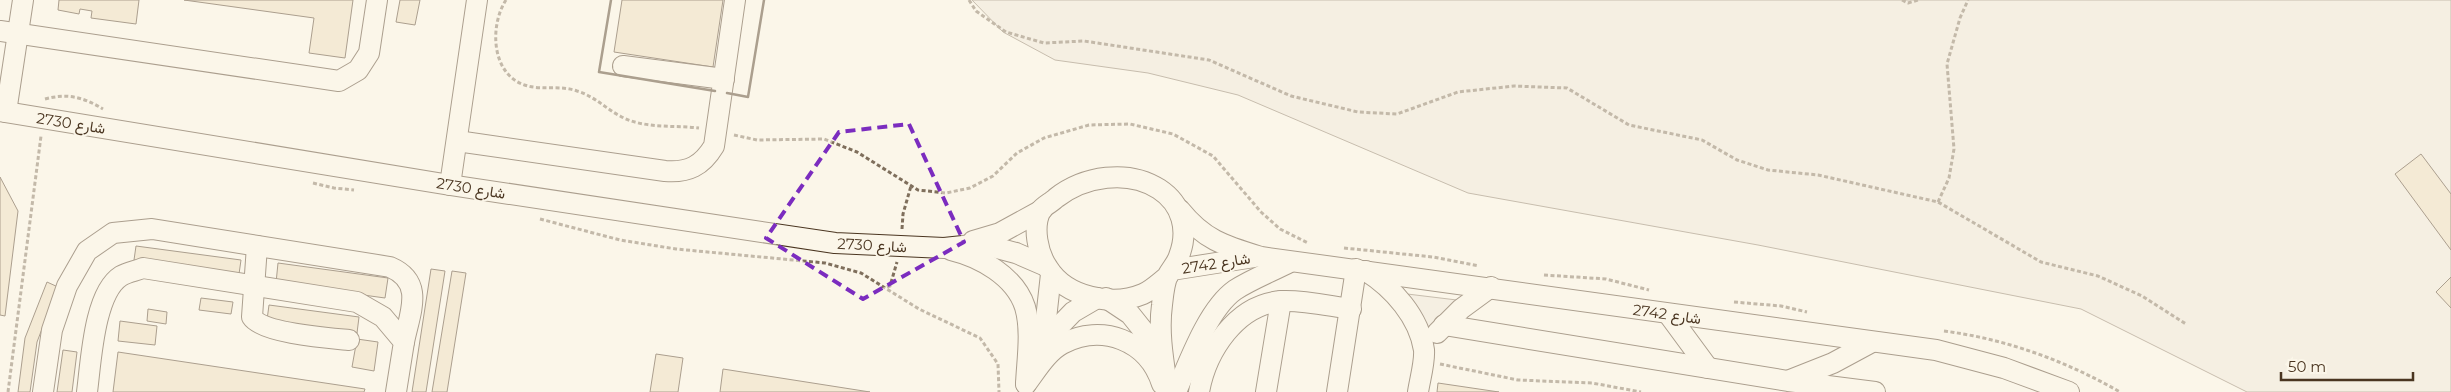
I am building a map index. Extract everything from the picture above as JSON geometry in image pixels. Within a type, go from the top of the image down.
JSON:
[{"type":"street","points":[[3,112],[9,33],[23,0]]},
{"type":"street","points":[[9,33],[339,81],[358,70],[369,53],[377,0]]},
{"type":"street","points":[[450,185],[477,0]]},
{"type":"street","points":[[457,141],[680,172],[694,167],[706,158],[714,146],[735,0]]},
{"type":"street","points":[[623,66],[724,79]]},
{"type":"street","name":"شارع 2730","points":[[3,112],[450,185],[836,243],[944,248],[982,244],[1016,253],[1049,270]]},
{"type":"street","points":[[1166,392],[1161,317],[1170,273],[1179,256],[1183,241],[1180,210],[1159,189],[1132,179],[1105,178],[1084,181],[1062,194],[1042,210],[1036,234],[1039,251],[1049,270],[1068,289],[1080,294],[1101,298],[1129,298],[1144,293],[1170,273]]},
{"type":"street","name":"شارع 2730","points":[[944,248],[1000,233],[1042,210]]},
{"type":"street","name":"شارع 2742","points":[[1180,210],[1193,226],[1205,236],[1221,244],[1261,257],[1491,287],[1669,314],[1936,350],[2004,368],[2069,392]]},
{"type":"street","points":[[43,392],[52,330],[67,286],[87,251],[113,233],[152,229],[390,266],[403,272],[412,286],[411,308],[396,392]]},
{"type":"street","points":[[257,246],[252,317],[261,326],[349,340]]},
{"type":"street","points":[[944,248],[969,254],[992,267],[1011,284],[1025,306],[1028,329],[1025,388]]},
{"type":"street","name":"شارع 2742","points":[[1170,273],[1261,257]]},
{"type":"street","points":[[1176,392],[1201,335],[1225,300],[1235,290],[1290,262]]},
{"type":"street","points":[[87,392],[96,332],[104,296],[120,276],[143,268],[357,302],[383,317],[404,342]]},
{"type":"street","points":[[1025,388],[1047,324],[1049,270]]},
{"type":"street","points":[[1337,392],[1351,309],[1361,270],[1389,288],[1408,311],[1423,355],[1418,392]]},
{"type":"street","points":[[1423,355],[1444,325],[1461,309],[1491,287]]},
{"type":"street","points":[[1040,346],[1073,312],[1101,298]]},
{"type":"street","points":[[1101,298],[1130,314],[1164,356]]},
{"type":"street","points":[[1199,392],[1207,362],[1224,334],[1240,317],[1261,306],[1281,301],[1351,309]]},
{"type":"street","points":[[1266,392],[1281,301]]},
{"type":"street","points":[[1669,314],[1708,368]]},
{"type":"street","points":[[1444,325],[1788,381],[1875,392]]},
{"type":"street","points":[[1025,388],[1042,362],[1060,345],[1083,336],[1107,334],[1131,344],[1150,361],[1159,375],[1166,392]]},
{"type":"street","points":[[1788,381],[1833,363],[1872,342]]},
{"type":"path","points":[[506,0],[498,12],[495,31],[497,54],[510,77],[528,87],[550,86],[576,90],[594,98],[620,117],[645,125],[679,126],[716,131],[757,140],[824,139],[857,152],[918,190],[946,193],[970,188],[993,176],[1017,153],[1044,138],[1089,125],[1130,124],[1173,134],[1213,156],[1261,212],[1280,229],[1307,243],[1317,244]]},
{"type":"path","points":[[969,0],[976,11],[1006,32],[1044,43],[1084,40],[1209,60],[1291,96],[1358,112],[1397,114],[1458,92],[1514,86],[1567,88],[1629,125],[1702,140],[1738,160],[1768,170],[1818,176],[1938,202],[2041,262],[2098,276],[2142,296],[2186,324]]},
{"type":"path","points":[[1902,0],[1908,3],[1918,0]]},
{"type":"path","points":[[1938,202],[1949,178],[1954,149],[1947,64],[1960,18],[1968,0]]},
{"type":"path","points":[[33,135],[50,137]]},
{"type":"path","points":[[8,392],[41,136]]},
{"type":"path","points":[[306,181],[334,188],[363,190]]},
{"type":"path","points":[[536,218],[620,240],[658,246],[825,263],[861,273],[919,309],[980,338],[998,364],[999,392]]},
{"type":"path","points":[[1336,247],[1433,256],[1484,268]]},
{"type":"path","points":[[1538,275],[1606,278],[1656,291]]},
{"type":"path","points":[[1726,301],[1772,305],[1809,312]]},
{"type":"path","points":[[1937,330],[1979,336],[2034,352],[2120,392]]},
{"type":"path","points":[[1423,355],[1469,371],[1518,380],[1592,383],[1641,392]]},
{"type":"highlighted area","points":[[909,124],[964,242],[863,299],[766,238],[839,132]]},
{"type":"shaded area","points":[[972,0],[2451,0],[2451,392],[2247,392],[2081,309],[1758,245],[1468,193],[1238,95],[1148,73],[1055,60],[1003,32]]},
{"type":"shaded area","points":[[1399,293],[1465,301],[1426,343]]},
{"type":"building","points":[[59,0],[139,0],[136,24],[91,18],[92,11],[80,9],[79,14],[58,10]]},
{"type":"building","points":[[184,0],[353,0],[345,58],[309,53],[314,18]]},
{"type":"building","points":[[400,0],[420,0],[415,25],[396,22]]},
{"type":"building","points":[[622,0],[723,0],[713,67],[614,52]]},
{"type":"building","points":[[2421,154],[2451,194],[2451,250],[2395,174]]},
{"type":"building","points":[[0,177],[18,211],[5,316],[0,315]]},
{"type":"building","points":[[136,246],[241,260],[239,274],[134,260]]},
{"type":"building","points":[[278,263],[388,278],[385,298],[276,283]]},
{"type":"building","points":[[431,269],[445,271],[426,392],[412,392]]},
{"type":"building","points":[[452,271],[466,273],[447,392],[432,392]]},
{"type":"building","points":[[2451,277],[2451,308],[2436,292]]},
{"type":"building","points":[[47,282],[58,287],[37,342],[30,392],[18,392],[25,338]]},
{"type":"building","points":[[201,298],[233,302],[231,314],[199,310]]},
{"type":"building","points":[[269,305],[359,317],[357,333],[267,320]]},
{"type":"building","points":[[148,309],[167,312],[166,324],[147,321]]},
{"type":"building","points":[[120,321],[157,326],[155,345],[118,341]]},
{"type":"building","points":[[357,339],[378,342],[374,371],[352,367]]},
{"type":"building","points":[[63,350],[77,352],[72,392],[57,392]]},
{"type":"building","points":[[118,352],[365,389],[364,392],[113,392]]},
{"type":"building","points":[[656,354],[683,358],[678,392],[650,392]]},
{"type":"building","points":[[723,369],[870,392],[720,392]]},
{"type":"building","points":[[1438,383],[1499,392],[1437,392]]},
{"type":"wall","points":[[611,0],[599,72],[715,91]]},
{"type":"wall","points":[[727,93],[748,97],[764,0]]}]
